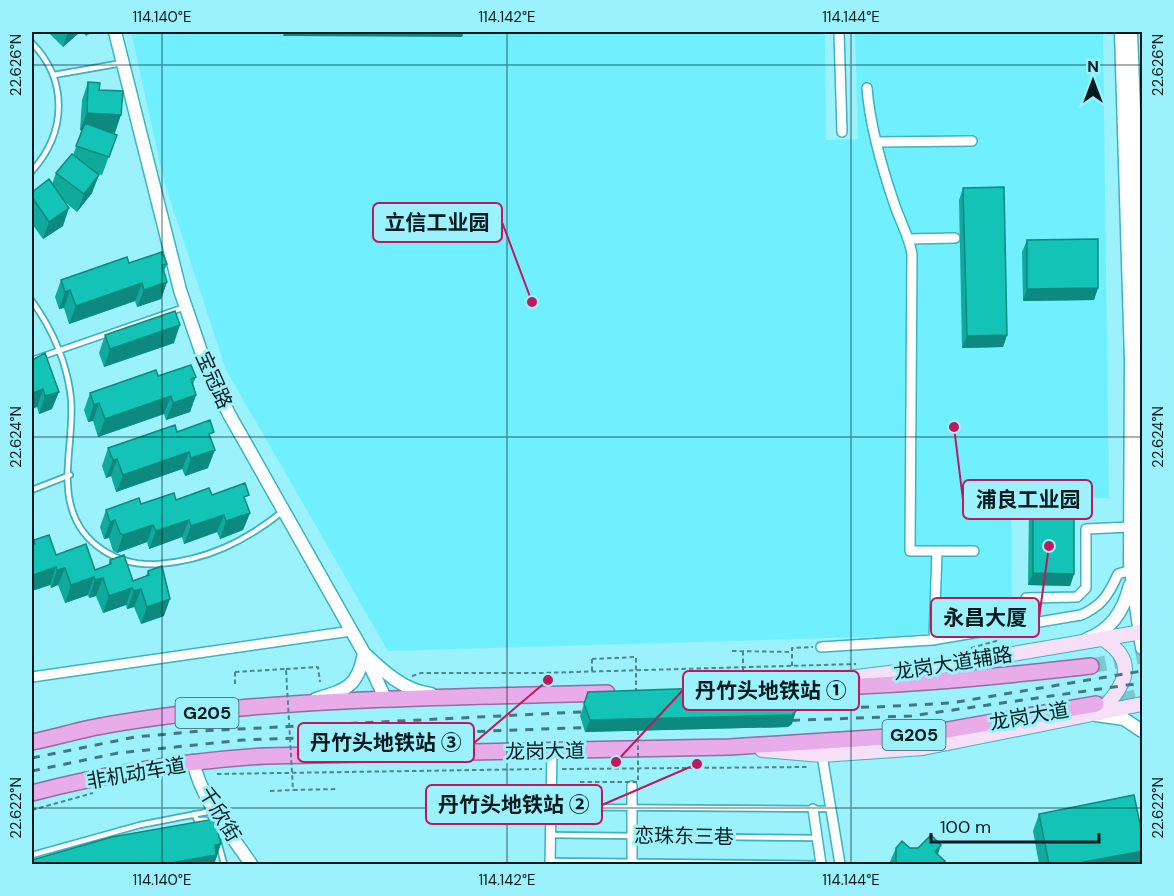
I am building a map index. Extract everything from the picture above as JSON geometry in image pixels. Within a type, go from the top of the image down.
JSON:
[{"type":"highway","name":"龙岗大道","points":[[762,687],[864,687],[933,683],[1091,666]]},
{"type":"highway","name":"G205","points":[[32,742],[107,725],[293,705],[621,692]]},
{"type":"highway","name":"龙岗大道","points":[[32,793],[122,773],[195,768],[265,756],[730,747],[919,735],[1095,711]]},
{"type":"main road","name":"龙岗大道辅路","points":[[762,687],[930,668],[1141,632]]},
{"type":"main road","points":[[1095,711],[1123,682],[1125,668],[1124,656],[1118,648],[1103,639]]},
{"type":"main road","points":[[730,747],[823,761],[923,748],[1095,711],[1143,704]]},
{"type":"street","name":"宝冠路","points":[[115,32],[186,307],[207,369],[364,653],[386,700]]},
{"type":"street","points":[[839,32],[842,132]]},
{"type":"street","points":[[1072,644],[1094,636],[1116,620],[1138,577],[1131,527],[1136,360],[1142,292],[1121,32]]},
{"type":"street","points":[[1131,32],[1129,121],[1136,360],[1138,577],[1143,648]]},
{"type":"street","points":[[867,88],[870,117],[896,208],[909,239],[913,286],[910,551],[974,551]]},
{"type":"street","points":[[877,142],[972,141]]},
{"type":"street","points":[[909,239],[956,238]]},
{"type":"street","points":[[1026,598],[1077,597],[1086,588],[1086,529],[1131,527]]},
{"type":"street","points":[[934,640],[937,551]]},
{"type":"street","points":[[821,647],[934,640],[1081,615],[1094,609],[1106,599],[1118,574],[1138,577]]},
{"type":"street","points":[[32,676],[351,631]]},
{"type":"street","points":[[364,653],[384,672],[407,687],[425,693],[468,697]]},
{"type":"street","points":[[293,705],[344,690],[355,681],[361,671],[364,653]]},
{"type":"street","points":[[1095,711],[1124,719],[1143,731]]},
{"type":"street","points":[[550,863],[552,751]]},
{"type":"street","points":[[823,761],[840,864]]},
{"type":"street","name":"千欣街","points":[[195,768],[215,810],[251,864]]},
{"type":"street","points":[[632,786],[632,863]]},
{"type":"street","points":[[813,809],[821,864]]},
{"type":"lane","points":[[32,43],[45,58],[54,75],[58,93],[55,131],[48,148],[32,171]]},
{"type":"lane","points":[[54,75],[122,63]]},
{"type":"lane","points":[[32,302],[58,351],[70,395],[73,425],[70,502],[79,527],[96,547],[120,560],[146,565],[184,562],[221,551],[255,534],[285,510]]},
{"type":"lane","points":[[32,360],[186,307]]},
{"type":"lane","points":[[32,490],[70,475]]},
{"type":"lane","points":[[551,807],[831,809]]},
{"type":"lane","points":[[32,855],[87,838],[215,810]]},
{"type":"lane","points":[[194,814],[197,820],[206,820],[211,827]]},
{"type":"lane","name":"恋珠东三巷","points":[[551,834],[817,838]]},
{"type":"lane","points":[[215,835],[224,864]]},
{"type":"lane","points":[[550,863],[821,864]]},
{"type":"path","points":[[408,678],[421,673],[592,672],[792,666],[792,648],[821,647]]},
{"type":"path","points":[[732,651],[792,652]]},
{"type":"path","points":[[743,651],[743,698]]},
{"type":"path","points":[[592,672],[592,659],[636,657],[636,699]]},
{"type":"path","points":[[235,686],[235,672],[318,667],[320,682]]},
{"type":"path","points":[[286,669],[293,790]]},
{"type":"path","points":[[580,782],[638,782],[638,730]]},
{"type":"path","name":"非机动车道","points":[[195,768],[552,769],[823,761]]},
{"type":"path","points":[[270,791],[337,789]]},
{"type":"path","name":"非机动车道","points":[[32,810],[102,791]]},
{"type":"shaded area","points":[[131,32],[825,32],[826,140],[858,139],[855,32],[1103,32],[1109,498],[1011,500],[1012,624],[899,636],[388,651],[226,370],[164,181]]},
{"type":"building","points":[[88,82],[100,83],[99,90],[123,91],[121,115],[87,113]]},
{"type":"building","points":[[85,123],[117,135],[109,157],[76,146]]},
{"type":"building","points":[[72,154],[99,175],[84,194],[56,173]]},
{"type":"building","points":[[49,179],[69,208],[49,222],[32,197],[32,192]]},
{"type":"building","points":[[1004,187],[1007,335],[967,336],[963,188]]},
{"type":"building","points":[[1098,239],[1098,288],[1027,289],[1027,240]]},
{"type":"building","points":[[162,252],[167,264],[162,265],[167,282],[144,290],[142,283],[76,306],[70,290],[65,292],[61,280],[127,257],[129,263]]},
{"type":"building","points":[[175,311],[180,325],[110,349],[105,335]]},
{"type":"building","points":[[45,353],[59,392],[45,396],[43,389],[33,393],[32,360]]},
{"type":"building","points":[[191,365],[196,377],[191,379],[196,395],[173,403],[171,396],[105,419],[99,403],[94,405],[90,393],[156,370],[158,376]]},
{"type":"building","points":[[210,420],[214,432],[209,434],[215,450],[191,458],[189,452],[123,475],[117,459],[113,460],[108,448],[175,425],[177,432]]},
{"type":"building","points":[[245,483],[249,495],[244,497],[250,513],[226,521],[224,515],[191,526],[189,520],[156,531],[153,525],[123,535],[115,520],[110,522],[106,510],[139,498],[141,504],[174,493],[176,500],[209,488],[212,495]]},
{"type":"building","points":[[1033,495],[1074,495],[1074,574],[1033,573]]},
{"type":"building","points":[[49,535],[56,555],[86,544],[95,570],[111,564],[110,560],[124,555],[133,581],[149,575],[148,571],[162,566],[170,599],[147,607],[141,589],[134,591],[132,588],[109,596],[103,578],[95,580],[94,577],[71,585],[65,568],[57,570],[56,567],[33,575],[32,545],[35,544],[34,540]]},
{"type":"building","points":[[793,686],[798,700],[796,711],[792,715],[590,720],[584,704],[588,692]]},
{"type":"building","points":[[1134,795],[1143,838],[1143,851],[1073,864],[1049,864],[1039,814]]},
{"type":"building","points":[[214,819],[221,844],[215,845],[216,855],[165,864],[32,864],[32,860],[112,837]]},
{"type":"building","points":[[931,835],[941,845],[935,852],[945,861],[942,864],[896,864],[896,848],[902,841],[910,848],[918,848]]},
{"type":"tunnel","points":[[1091,666],[1142,656]]},
{"type":"tunnel","points":[[1098,704],[1142,696]]},
{"type":"railway","points":[[781,708],[951,703],[1142,671]]},
{"type":"railway","points":[[776,721],[911,716],[1142,683]]},
{"type":"railway","points":[[32,758],[135,737],[200,731],[599,711]]},
{"type":"railway","points":[[32,771],[118,753],[243,740],[599,727]]},
{"type":"place","name":"立信工业园","points":[[532,302]]},
{"type":"place","name":"浦良工业园","points":[[954,427]]},
{"type":"place","name":"永昌大厦","points":[[1049,546]]},
{"type":"place","name":"丹竹头地铁站 ③","points":[[548,680]]},
{"type":"place","name":"丹竹头地铁站 ①","points":[[616,762]]},
{"type":"place","name":"丹竹头地铁站 ②","points":[[697,764]]}]
